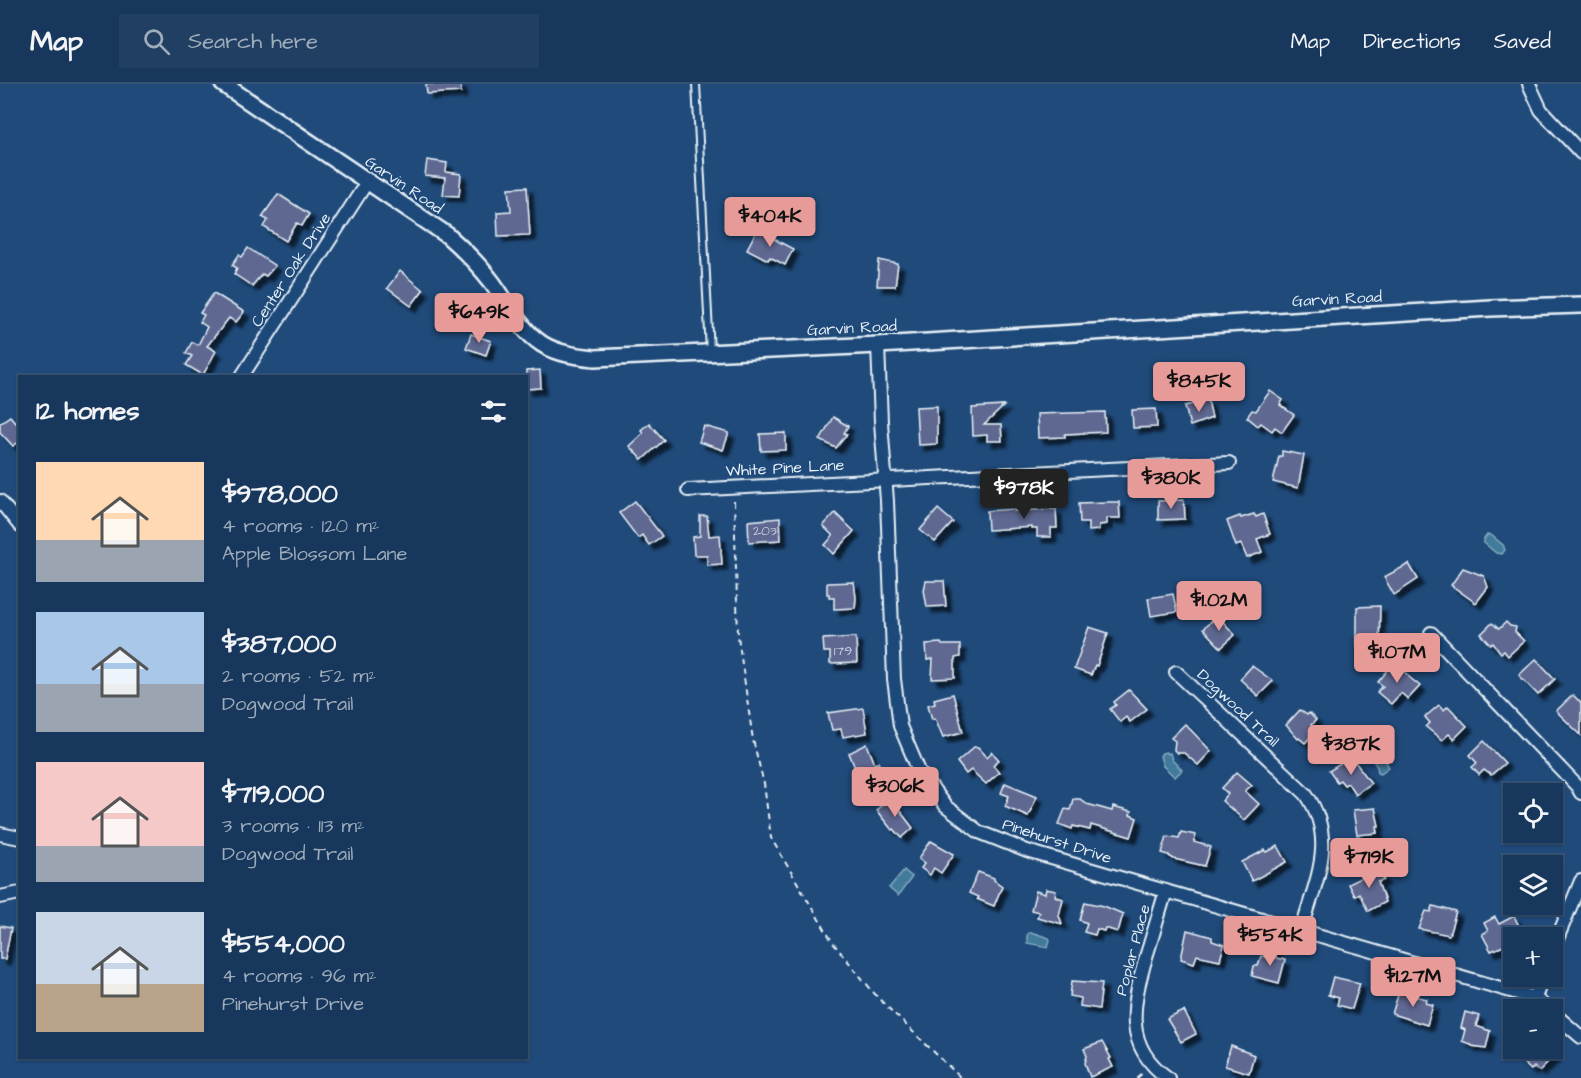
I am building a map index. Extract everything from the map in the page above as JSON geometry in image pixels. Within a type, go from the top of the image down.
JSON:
[{"type":"street","name":"Garvin Road","points":[[223,84],[447,235],[469,255],[527,331],[540,343],[557,351],[595,358],[878,345],[1581,304]]},
{"type":"street","points":[[1529,84],[1540,110],[1581,153]]},
{"type":"street","name":"Center Oak Drive","points":[[243,375],[367,182]]},
{"type":"street","name":"Pinehurst Drive","points":[[878,345],[894,679],[900,726],[919,771],[945,806],[979,832],[1027,851],[1534,998]]},
{"type":"street","name":"White Pine Lane","points":[[687,490],[1228,464]]},
{"type":"street","points":[[0,501],[18,524]]},
{"type":"street","points":[[1431,633],[1577,786],[1581,793]]},
{"type":"street","name":"Dogwood Trail","points":[[1176,672],[1306,794],[1314,806],[1323,842],[1322,858],[1302,929]]},
{"type":"street","points":[[0,834],[18,838]]},
{"type":"street","points":[[1562,927],[1581,881]]},
{"type":"street","name":"Poplar Place","points":[[1166,891],[1137,989],[1134,1024],[1139,1043],[1147,1057],[1168,1078]]},
{"type":"street","points":[[0,897],[18,893]]},
{"type":"street","points":[[1534,998],[1538,987]]},
{"type":"street","name":"Pinehurst Drive","points":[[1563,1021],[1581,1037]]},
{"type":"lane","points":[[696,84],[710,353]]},
{"type":"path","points":[[734,488],[738,636],[753,740],[764,784],[771,838],[833,943],[879,999],[961,1078]]},
{"type":"water","points":[[1487,535],[1491,535],[1503,545],[1505,550],[1502,554],[1496,553],[1484,543]]},
{"type":"water","points":[[1376,749],[1379,750],[1389,767],[1381,773],[1378,772],[1370,755]]},
{"type":"water","points":[[1166,752],[1170,753],[1172,760],[1182,770],[1175,777],[1163,766],[1160,756]]},
{"type":"water","points":[[904,870],[912,877],[898,896],[889,888]]},
{"type":"water","points":[[1031,932],[1049,938],[1048,947],[1027,943],[1027,934]]},
{"type":"building","points":[[426,84],[461,84],[461,92],[427,94]]},
{"type":"building","points":[[427,160],[447,163],[446,172],[461,174],[459,196],[443,195],[445,178],[425,176]]},
{"type":"building","points":[[527,187],[530,235],[498,236],[497,212],[511,211],[509,188]]},
{"type":"building","points":[[278,194],[309,214],[302,226],[297,223],[286,241],[264,227],[268,220],[262,217]]},
{"type":"building","points":[[757,230],[793,249],[785,265],[770,257],[768,260],[747,249]]},
{"type":"building","points":[[248,248],[275,266],[266,276],[262,274],[252,286],[234,274],[237,268],[232,265]]},
{"type":"building","points":[[879,260],[898,264],[895,286],[877,286]]},
{"type":"building","points":[[400,271],[423,290],[411,306],[387,288]]},
{"type":"building","points":[[214,293],[244,312],[236,322],[229,318],[207,346],[216,351],[203,375],[186,365],[192,356],[186,353],[192,342],[198,345],[207,327],[200,322],[204,315],[200,313]]},
{"type":"building","points":[[471,334],[491,341],[486,355],[466,348]]},
{"type":"building","points":[[540,370],[541,388],[528,389],[526,371]]},
{"type":"building","points":[[1270,391],[1283,400],[1280,405],[1294,415],[1282,432],[1275,427],[1272,431],[1261,423],[1258,426],[1247,417],[1252,410],[1256,411]]},
{"type":"building","points":[[1208,400],[1212,418],[1190,426],[1185,406]]},
{"type":"building","points":[[937,406],[937,444],[918,445],[916,407]]},
{"type":"building","points":[[1004,406],[984,425],[1001,425],[1002,441],[987,441],[987,435],[973,436],[972,408]]},
{"type":"building","points":[[1156,409],[1157,427],[1133,428],[1132,410]]},
{"type":"building","points":[[1105,412],[1106,432],[1038,438],[1037,414]]},
{"type":"building","points":[[10,416],[15,422],[18,420],[18,442],[13,446],[0,432],[0,423]]},
{"type":"building","points":[[833,417],[848,426],[844,433],[847,434],[836,448],[820,440]]},
{"type":"building","points":[[649,423],[664,440],[642,460],[629,446],[643,433],[641,430]]},
{"type":"building","points":[[704,426],[729,433],[723,450],[699,442]]},
{"type":"building","points":[[786,433],[786,450],[761,451],[760,434]]},
{"type":"building","points":[[1282,451],[1304,455],[1298,488],[1273,482]]},
{"type":"building","points":[[1184,500],[1185,519],[1158,520],[1158,501]]},
{"type":"building","points":[[635,501],[662,536],[649,545],[642,535],[638,538],[619,513]]},
{"type":"building","points":[[1119,502],[1120,518],[1107,518],[1107,524],[1099,525],[1099,530],[1088,531],[1088,522],[1080,522],[1079,503]]},
{"type":"building","points":[[938,509],[953,522],[935,542],[920,530]]},
{"type":"building","points":[[1014,509],[1014,511],[1056,509],[1057,528],[1051,528],[1051,537],[1037,537],[1037,529],[1032,529],[1032,527],[988,530],[987,511]]},
{"type":"building","points":[[835,513],[854,531],[834,554],[825,545],[833,536],[823,526]]},
{"type":"building","points":[[1254,514],[1256,517],[1263,514],[1270,534],[1257,539],[1262,552],[1247,558],[1241,544],[1236,546],[1227,521]]},
{"type":"building","points":[[700,516],[707,516],[709,536],[720,535],[722,564],[707,565],[707,555],[694,555],[693,537],[700,536]]},
{"type":"building","points":[[780,518],[781,540],[749,542],[748,521]]},
{"type":"building","points":[[1409,564],[1418,579],[1394,595],[1384,577]]},
{"type":"building","points":[[1463,568],[1484,576],[1488,587],[1476,603],[1451,585]]},
{"type":"building","points":[[926,581],[944,581],[946,606],[927,607],[924,590]]},
{"type":"building","points":[[854,582],[855,608],[834,609],[834,597],[829,597],[827,594],[827,583]]},
{"type":"building","points":[[1173,594],[1177,612],[1151,616],[1148,598]]},
{"type":"building","points":[[1380,606],[1379,646],[1357,646],[1357,607]]},
{"type":"building","points":[[1217,615],[1235,635],[1221,648],[1203,629]]},
{"type":"building","points":[[1506,622],[1516,627],[1515,632],[1524,641],[1508,656],[1504,651],[1501,653],[1493,643],[1491,645],[1481,634],[1492,623],[1499,629]]},
{"type":"building","points":[[1089,627],[1108,633],[1097,666],[1095,665],[1091,675],[1074,669]]},
{"type":"building","points":[[856,637],[857,663],[830,664],[830,652],[824,652],[823,639]]},
{"type":"building","points":[[941,643],[942,645],[960,645],[960,657],[955,658],[955,678],[932,679],[933,659],[927,660],[926,644]]},
{"type":"building","points":[[1536,659],[1555,679],[1538,695],[1519,675]]},
{"type":"building","points":[[1394,663],[1420,686],[1408,699],[1401,693],[1391,704],[1377,692],[1383,686],[1378,682]]},
{"type":"building","points":[[1252,666],[1273,681],[1258,696],[1240,679]]},
{"type":"building","points":[[1129,690],[1147,709],[1130,722],[1126,717],[1120,722],[1110,709],[1116,705],[1114,702]]},
{"type":"building","points":[[953,694],[963,732],[943,737],[935,718],[932,719],[928,705],[935,703],[934,699]]},
{"type":"building","points":[[1573,695],[1581,703],[1581,735],[1556,711]]},
{"type":"building","points":[[1439,705],[1444,710],[1448,706],[1467,726],[1454,739],[1449,734],[1442,740],[1426,727],[1430,723],[1425,717]]},
{"type":"building","points":[[863,708],[867,733],[843,737],[841,729],[832,730],[828,713]]},
{"type":"building","points":[[1300,710],[1307,715],[1309,713],[1316,720],[1311,725],[1317,730],[1305,743],[1298,739],[1286,725]]},
{"type":"building","points":[[1185,724],[1211,751],[1198,765],[1184,753],[1177,753],[1174,750],[1175,741],[1171,738]]},
{"type":"building","points":[[1484,741],[1505,763],[1491,775],[1484,770],[1479,775],[1472,767],[1477,763],[1470,755]]},
{"type":"building","points":[[867,744],[875,764],[879,762],[885,777],[862,785],[849,753]]},
{"type":"building","points":[[974,747],[978,747],[987,757],[992,752],[999,760],[993,765],[999,772],[986,784],[971,770],[966,774],[957,762]]},
{"type":"building","points":[[1353,759],[1371,783],[1355,794],[1348,783],[1344,785],[1340,780],[1337,782],[1329,771]]},
{"type":"building","points":[[1237,772],[1252,785],[1245,791],[1259,804],[1244,820],[1222,801],[1228,794],[1222,788]]},
{"type":"building","points":[[1005,783],[1037,796],[1028,816],[1005,806],[1009,796],[1001,793]]},
{"type":"building","points":[[890,798],[913,828],[902,838],[894,829],[892,830],[876,810]]},
{"type":"building","points":[[1073,799],[1080,799],[1087,804],[1112,811],[1113,807],[1131,812],[1130,815],[1137,818],[1131,837],[1091,825],[1090,830],[1073,826],[1072,829],[1059,824],[1065,809],[1070,810]]},
{"type":"building","points":[[1375,808],[1379,826],[1377,826],[1378,833],[1357,835],[1353,810]]},
{"type":"building","points":[[1181,832],[1196,835],[1194,842],[1211,847],[1205,866],[1174,859],[1162,853],[1167,836],[1179,838]]},
{"type":"building","points":[[931,841],[954,854],[941,873],[934,868],[930,875],[921,868],[925,863],[919,858]]},
{"type":"building","points":[[1278,846],[1287,862],[1252,881],[1242,862]]},
{"type":"building","points":[[1378,869],[1384,880],[1378,882],[1385,902],[1368,911],[1359,893],[1354,896],[1348,884]]},
{"type":"building","points":[[978,872],[994,878],[1002,886],[994,906],[969,893]]},
{"type":"building","points":[[1046,889],[1056,891],[1055,896],[1063,899],[1059,915],[1062,924],[1037,917],[1039,912],[1031,910],[1036,891],[1045,894]]},
{"type":"building","points":[[1085,902],[1104,906],[1123,914],[1118,932],[1105,928],[1104,931],[1097,929],[1095,935],[1084,932],[1087,923],[1080,920]]},
{"type":"building","points":[[1433,906],[1456,912],[1449,935],[1419,929],[1426,911],[1431,912]]},
{"type":"building","points":[[1514,916],[1520,927],[1503,927],[1503,946],[1491,951],[1482,934],[1488,931],[1484,923],[1495,917],[1499,924]]},
{"type":"building","points":[[0,926],[11,928],[5,959],[0,959]]},
{"type":"building","points":[[1187,930],[1212,937],[1212,941],[1224,945],[1220,960],[1197,955],[1194,963],[1181,959]]},
{"type":"building","points":[[1274,941],[1276,958],[1285,960],[1279,983],[1252,976],[1254,966],[1258,966],[1261,956],[1268,957]]},
{"type":"building","points":[[1333,977],[1360,983],[1352,1009],[1337,1005],[1339,998],[1328,995]]},
{"type":"building","points":[[1072,981],[1102,983],[1099,1009],[1080,1006],[1081,998],[1070,996]]},
{"type":"building","points":[[1399,992],[1427,999],[1426,1003],[1433,1005],[1427,1025],[1392,1014]]},
{"type":"building","points":[[1184,1011],[1196,1034],[1181,1042],[1167,1019]]},
{"type":"building","points":[[1465,1012],[1479,1016],[1476,1026],[1490,1031],[1486,1048],[1471,1046],[1462,1041],[1465,1030],[1461,1028]]},
{"type":"building","points":[[1102,1042],[1113,1067],[1090,1077],[1085,1063],[1087,1056],[1084,1049]]},
{"type":"building","points":[[1231,1046],[1254,1055],[1249,1073],[1225,1066]]},
{"type":"building","points":[[1519,1059],[1551,1059],[1539,1071],[1534,1067],[1531,1070]]}]
